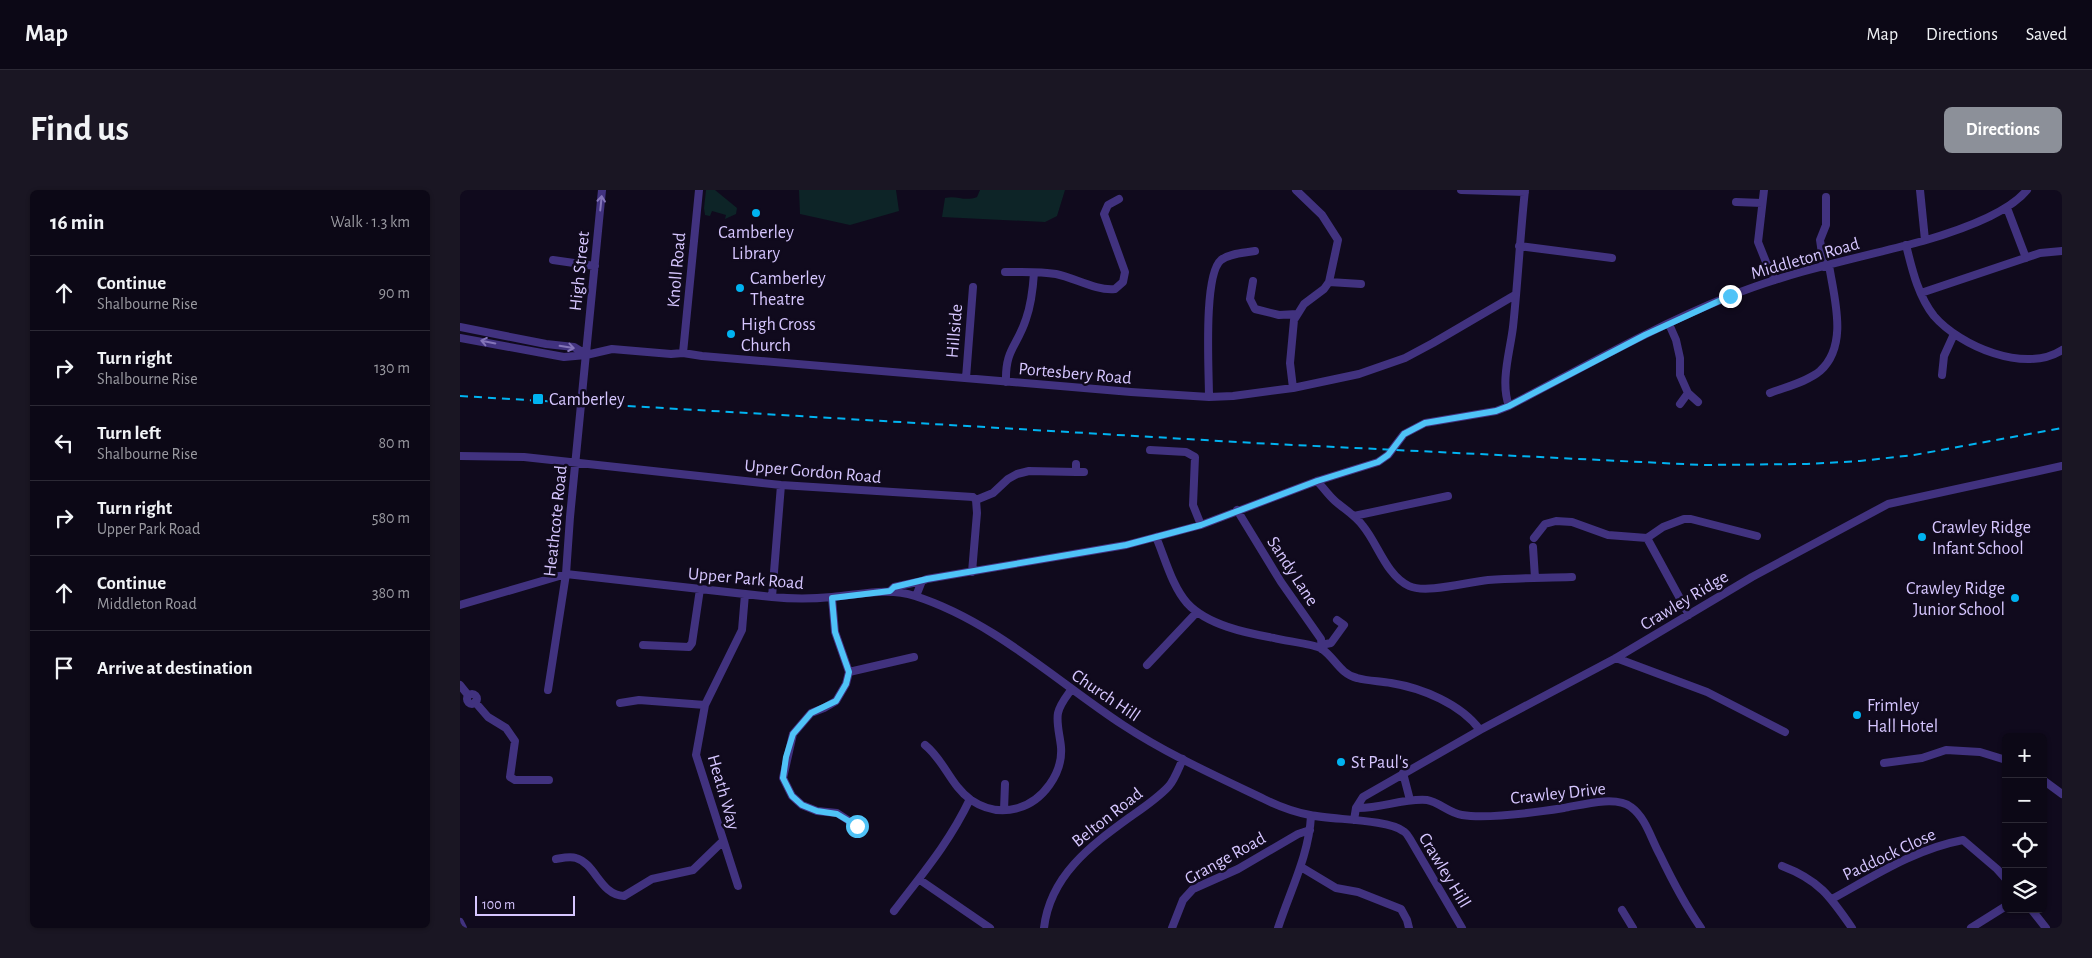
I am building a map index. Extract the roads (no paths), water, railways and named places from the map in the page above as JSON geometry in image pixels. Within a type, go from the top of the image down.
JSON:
[{"type":"street","name":"High Street","points":[[586,355],[602,190]]},
{"type":"street","name":"Knoll Road","points":[[683,353],[699,190]]},
{"type":"street","points":[[1293,388],[1290,363],[1291,332],[1297,314],[1304,304],[1324,289],[1329,282],[1338,240],[1322,215],[1296,190]]},
{"type":"street","points":[[1461,190],[1525,191],[1504,394],[1509,406]]},
{"type":"street","points":[[1764,190],[1758,242],[1775,280]]},
{"type":"street","points":[[1920,190],[1926,240]]},
{"type":"street","name":"Middleton Road","points":[[1388,455],[1406,432],[1425,423],[1496,411],[1509,406],[1669,324],[1730,296],[1775,280],[1950,234],[2007,208],[2020,199],[2027,190]]},
{"type":"street","points":[[1770,393],[1819,372],[1832,353],[1837,340],[1838,329],[1820,240],[1826,225],[1826,197]]},
{"type":"street","points":[[1005,272],[1063,276],[1100,289],[1115,289],[1121,285],[1125,272],[1104,214],[1108,205],[1119,199]]},
{"type":"street","points":[[1736,202],[1762,203]]},
{"type":"street","points":[[2007,208],[2026,258]]},
{"type":"street","points":[[1906,245],[1921,293],[1934,316],[1954,334],[1982,348],[2025,360],[2041,358],[2062,350]]},
{"type":"street","points":[[1519,246],[1612,258]]},
{"type":"street","points":[[1209,397],[1209,319],[1211,284],[1216,268],[1222,260],[1235,254],[1255,251]]},
{"type":"street","points":[[1921,293],[2040,253],[2062,251]]},
{"type":"street","points":[[553,260],[595,266]]},
{"type":"street","points":[[1006,382],[1006,366],[1009,352],[1027,318],[1034,273]]},
{"type":"street","points":[[1253,281],[1250,299],[1255,309],[1279,315],[1297,314]]},
{"type":"street","points":[[1329,282],[1361,284]]},
{"type":"street","name":"Hillside","points":[[966,378],[973,286]]},
{"type":"street","name":"Portesbery Road","points":[[460,338],[564,357],[586,355],[612,349],[671,354],[683,353],[1006,382],[1209,397],[1233,396],[1293,388],[1359,374],[1405,358],[1449,335],[1515,295]]},
{"type":"street","points":[[1669,324],[1676,340],[1680,358],[1680,374],[1688,393],[1698,402]]},
{"type":"street","points":[[460,327],[574,348],[586,355]]},
{"type":"street","points":[[1942,375],[1944,356],[1954,334]]},
{"type":"street","points":[[545,353],[546,344]]},
{"type":"street","name":"Heathcote Road","points":[[548,690],[566,574],[586,355]]},
{"type":"street","points":[[1680,404],[1688,393]]},
{"type":"street","points":[[1150,450],[1186,452],[1195,457],[1192,505],[1201,525]]},
{"type":"street","name":"Upper Park Road","points":[[566,574],[804,599],[832,598],[890,591],[894,587],[922,581],[1126,545],[1201,525],[1317,481],[1384,460],[1388,455]]},
{"type":"street","name":"Upper Gordon Road","points":[[460,456],[524,457],[781,485],[968,497],[976,500]]},
{"type":"street","name":"Crawley Ridge","points":[[1356,808],[1362,797],[1403,773],[1616,658],[1758,574],[1888,504],[2062,466]]},
{"type":"street","points":[[972,572],[977,513],[976,500],[994,493],[1008,479],[1017,474],[1029,471],[1078,469]]},
{"type":"street","points":[[1317,481],[1334,501],[1364,526],[1377,551],[1401,581],[1410,587],[1431,588],[1487,580],[1572,577]]},
{"type":"street","points":[[772,597],[781,485]]},
{"type":"street","points":[[1354,516],[1448,496]]},
{"type":"street","name":"Sandy Lane","points":[[1237,510],[1281,582],[1320,639],[1322,647],[1345,673],[1355,678],[1399,685],[1432,697],[1456,708],[1469,717],[1480,730]]},
{"type":"street","points":[[1534,538],[1545,524],[1556,521],[1572,522],[1608,535],[1646,538],[1663,527],[1684,519],[1701,520],[1758,536]]},
{"type":"street","points":[[1748,533],[1751,524]]},
{"type":"street","points":[[1156,537],[1176,584],[1186,602],[1197,612],[1211,620],[1268,637],[1322,647],[1331,643],[1344,626],[1337,620]]},
{"type":"street","points":[[1646,538],[1689,615]]},
{"type":"street","points":[[1533,547],[1535,578]]},
{"type":"street","points":[[460,605],[566,574]]},
{"type":"street","points":[[916,596],[922,581]]},
{"type":"street","points":[[643,645],[689,647],[692,643],[700,589]]},
{"type":"street","name":"Church Hill","points":[[890,591],[916,596],[987,631],[1124,726],[1183,759],[1266,800],[1292,811],[1311,816]]},
{"type":"street","name":"Heath Way","points":[[738,886],[696,755],[705,704],[742,630],[745,594]]},
{"type":"street","points":[[832,598],[835,632],[849,672],[846,684],[836,701],[811,713],[793,734],[786,757],[783,778],[792,796],[802,805],[817,811],[837,814],[857,826]]},
{"type":"street","points":[[1147,665],[1197,612]]},
{"type":"street","points":[[849,672],[914,658]]},
{"type":"street","points":[[1616,658],[1707,692],[1785,732]]},
{"type":"street","points":[[460,685],[468,695],[468,701],[472,704],[475,702],[488,716],[506,728],[515,741],[510,777],[515,780],[549,780]]},
{"type":"street","points":[[925,745],[939,758],[959,788],[970,799],[988,810],[1022,807],[1047,790],[1057,770],[1062,750],[1057,714],[1071,690]]},
{"type":"street","points":[[620,703],[639,700],[705,704]]},
{"type":"street","points":[[1884,763],[1922,758],[1946,750],[1980,752],[2002,758]]},
{"type":"street","name":"Belton Road","points":[[1044,928],[1052,895],[1074,862],[1105,835],[1170,785],[1183,759]]},
{"type":"street","points":[[1403,773],[1410,800]]},
{"type":"street","points":[[2047,783],[2062,794]]},
{"type":"street","points":[[995,789],[1004,787],[1004,810]]},
{"type":"street","points":[[894,911],[920,880],[950,836],[970,799]]},
{"type":"street","name":"Crawley Drive","points":[[1356,808],[1372,809],[1410,800],[1430,800],[1449,811],[1462,815],[1478,816],[1548,810],[1600,802],[1627,804],[1641,817],[1685,904],[1701,928]]},
{"type":"street","points":[[1354,820],[1356,808]]},
{"type":"street","points":[[1278,928],[1301,867],[1310,830],[1311,816]]},
{"type":"street","name":"Crawley Hill","points":[[1311,816],[1354,820],[1402,830],[1410,839],[1462,928]]},
{"type":"street","name":"Grange Road","points":[[1172,928],[1183,900],[1193,890],[1238,869],[1298,834],[1310,830]]},
{"type":"street","name":"Paddock Close","points":[[1832,899],[1909,857],[1932,847],[1962,840],[1982,855],[2002,875]]},
{"type":"street","points":[[556,859],[576,858],[584,862],[612,893],[624,896],[652,879],[693,870],[723,841]]},
{"type":"street","points":[[1782,866],[1800,873],[1814,882],[1832,899],[1852,928]]},
{"type":"street","points":[[1301,867],[1336,888],[1375,898],[1401,909],[1409,928]]},
{"type":"street","points":[[920,880],[990,928]]},
{"type":"street","points":[[1971,928],[2002,909]]},
{"type":"street","points":[[1622,910],[1632,926],[1623,928]]},
{"type":"street","points":[[2034,913],[2046,928]]},
{"type":"street","points":[[460,922],[463,928]]},
{"type":"railway","points":[[460,396],[1254,443],[1702,465],[1807,464],[1860,461],[1914,455],[2062,428]]},
{"type":"place","name":"Camberley Library","points":[[756,213]]},
{"type":"place","name":"Camberley Theatre","points":[[740,288]]},
{"type":"place","name":"High Cross Church","points":[[731,334]]},
{"type":"place","name":"Camberley","points":[[538,399]]},
{"type":"place","name":"Crawley Ridge Infant School","points":[[1922,537]]},
{"type":"place","name":"Crawley Ridge Junior School","points":[[2015,598]]},
{"type":"place","name":"Frimley Hall Hotel","points":[[1857,715]]},
{"type":"place","name":"St Paul's","points":[[1341,762]]}]
